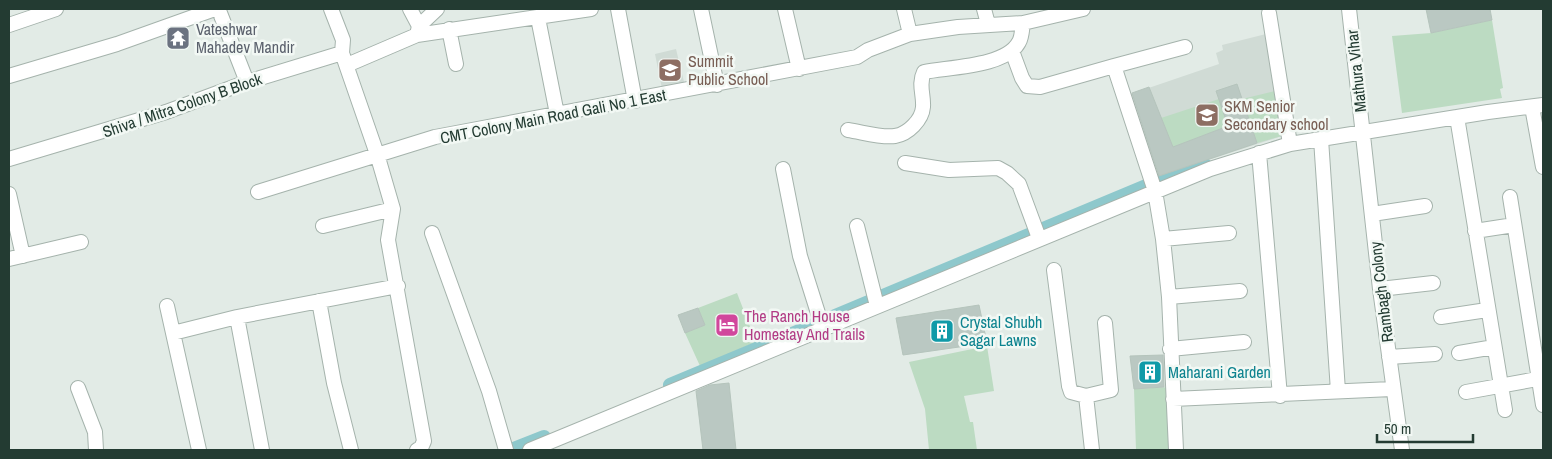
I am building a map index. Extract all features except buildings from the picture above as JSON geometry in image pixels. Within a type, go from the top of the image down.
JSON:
[{"type":"street","points":[[9,25],[52,9]]},
{"type":"street","points":[[9,76],[117,44],[215,9],[220,13],[246,82]]},
{"type":"street","points":[[330,9],[343,40],[344,59],[377,154],[393,209],[388,240],[398,286],[424,441],[421,448],[417,450]]},
{"type":"street","points":[[410,9],[418,31]]},
{"type":"street","points":[[418,31],[437,9]]},
{"type":"street","points":[[418,31],[449,29],[591,9]]},
{"type":"street","points":[[618,9],[635,101]]},
{"type":"street","points":[[701,9],[717,85]]},
{"type":"street","points":[[785,9],[799,69]]},
{"type":"street","points":[[904,9],[910,34]]},
{"type":"street","points":[[984,9],[988,24]]},
{"type":"street","name":"CMT Colony Main Road Gali No 1 East","points":[[258,192],[436,137],[635,101],[857,57],[868,50],[910,34],[988,24],[1023,23],[1052,12],[1083,9]]},
{"type":"street","name":"Mathura Vihar","points":[[1349,9],[1362,127]]},
{"type":"street","points":[[1269,13],[1289,141]]},
{"type":"street","points":[[546,14],[557,114]]},
{"type":"street","points":[[848,130],[896,136],[918,122],[921,117],[924,107],[921,79],[924,72],[972,65],[1012,51],[1020,41],[1023,23]]},
{"type":"street","points":[[449,29],[456,64]]},
{"type":"street","name":"Shiva / Mitra Colony B Block","points":[[9,159],[166,112],[246,82],[344,59],[418,31]]},
{"type":"street","points":[[1012,51],[1027,86],[1040,87],[1185,47]]},
{"type":"street","points":[[1114,66],[1154,186],[1163,239],[1169,297],[1176,450]]},
{"type":"street","points":[[530,450],[821,324],[1154,186],[1259,153],[1289,141],[1321,139],[1362,127],[1538,106],[1543,167]]},
{"type":"street","points":[[1457,117],[1487,310],[1505,410]]},
{"type":"street","name":"Rambagh Colony","points":[[1362,127],[1392,389],[1402,450]]},
{"type":"street","points":[[1321,139],[1338,391]]},
{"type":"street","points":[[1259,153],[1280,396]]},
{"type":"street","points":[[905,163],[950,170],[998,168],[1018,184],[1038,235]]},
{"type":"street","points":[[783,169],[800,256],[821,324]]},
{"type":"street","points":[[9,194],[23,256]]},
{"type":"street","points":[[1510,197],[1514,225],[1538,338],[1543,405]]},
{"type":"street","points":[[1372,214],[1425,206]]},
{"type":"street","points":[[323,226],[393,209]]},
{"type":"street","points":[[1475,231],[1514,225]]},
{"type":"street","points":[[857,226],[876,302]]},
{"type":"street","points":[[432,233],[489,391],[505,448]]},
{"type":"street","points":[[1163,239],[1229,233]]},
{"type":"street","points":[[9,259],[81,242]]},
{"type":"street","points":[[1054,270],[1071,392],[1086,396],[1111,390],[1105,323]]},
{"type":"street","points":[[1380,289],[1433,284]]},
{"type":"street","points":[[173,333],[237,317],[398,286]]},
{"type":"street","points":[[1169,297],[1240,291]]},
{"type":"street","points":[[319,301],[334,383],[351,450]]},
{"type":"street","points":[[167,306],[199,450]]},
{"type":"street","points":[[1441,317],[1487,310]]},
{"type":"street","points":[[237,317],[262,450]]},
{"type":"street","points":[[1170,348],[1244,342]]},
{"type":"street","points":[[1459,353],[1494,346]]},
{"type":"street","points":[[1389,356],[1435,354]]},
{"type":"street","points":[[1466,392],[1541,378]]},
{"type":"street","points":[[78,388],[95,432],[96,450]]},
{"type":"street","points":[[1173,399],[1280,396],[1392,389]]},
{"type":"street","points":[[1086,396],[1092,450]]},
{"type":"shaded area","name":"SKM Senior Secondary school","points":[[1266,34],[1282,136],[1156,177],[1128,95],[1219,64],[1216,53],[1223,50],[1222,45]]},
{"type":"shaded area","name":"Summit Public School","points":[[676,49],[685,86],[662,89],[655,54]]},
{"type":"green space","points":[[1492,20],[1503,88],[1500,89],[1502,98],[1402,113],[1392,36],[1431,33]]},
{"type":"green space","points":[[1275,91],[1282,136],[1257,143],[1242,99]]},
{"type":"green space","points":[[1219,99],[1228,126],[1173,147],[1161,118]]},
{"type":"green space","points":[[737,293],[756,342],[700,366],[685,333],[705,325],[698,308]]},
{"type":"green space","points":[[987,346],[994,391],[964,396],[970,422],[973,422],[977,450],[929,450],[925,409],[909,362]]},
{"type":"green space","points":[[1170,387],[1169,450],[1136,450],[1134,389]]},
{"type":"waterway","points":[[670,385],[1163,179],[1205,165]]},
{"type":"waterway","points":[[511,450],[544,437]]},
{"type":"place","name":"Vateshwar Mahadev Mandir","points":[[178,38]]},
{"type":"place","name":"Summit Public School","points":[[670,70]]},
{"type":"place","name":"SKM Senior Secondary school","points":[[1207,115]]},
{"type":"place","name":"The Ranch House Homestay And Trails","points":[[727,325]]},
{"type":"place","name":"Crystal Shubh Sagar Lawns","points":[[942,331]]},
{"type":"place","name":"Maharani Garden","points":[[1150,372]]}]
